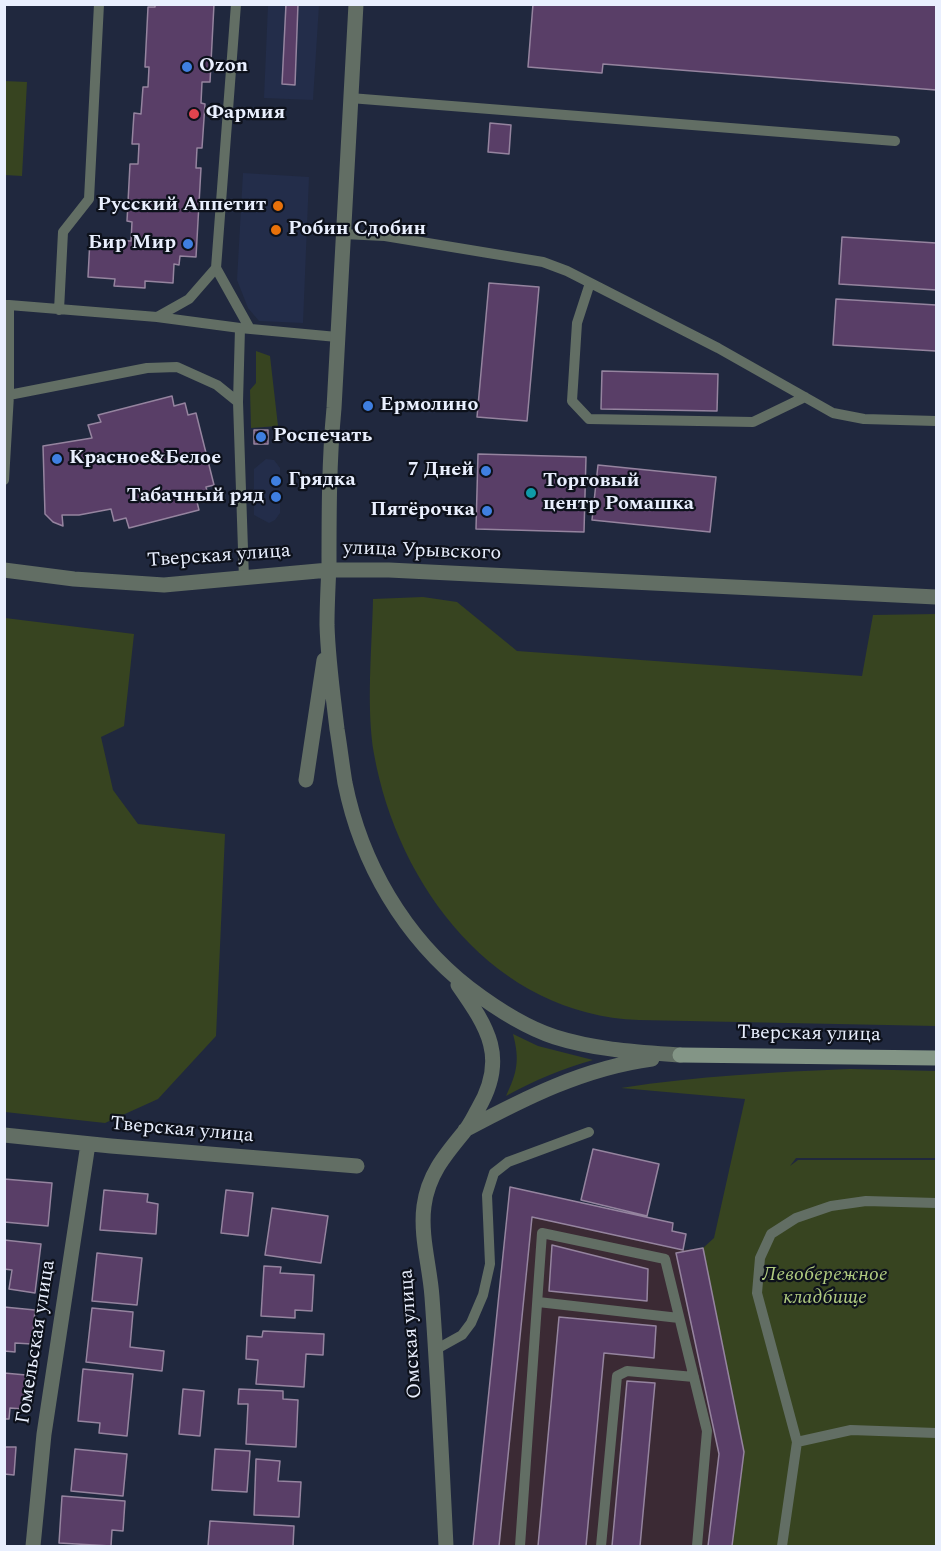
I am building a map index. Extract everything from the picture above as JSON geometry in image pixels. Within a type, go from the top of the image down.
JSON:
[{"type":"street","name":"улица Урывского","points":[[356,4],[330,458],[329,570],[413,571],[936,597]]},
{"type":"street","name":"Тверская улица","points":[[4,570],[74,579],[164,585],[329,570]]},
{"type":"street","points":[[329,570],[328,634],[334,706],[345,782],[364,846],[376,874],[418,939],[450,973],[493,1005],[553,1036],[611,1049],[680,1055]]},
{"type":"street","points":[[306,780],[328,634]]},
{"type":"street","name":"Омская улица","points":[[446,1546],[424,1209],[428,1186],[440,1162],[465,1130],[491,1083],[494,1065],[487,1033],[476,1011],[450,973]]},
{"type":"street","name":"Тверская улица","points":[[680,1055],[936,1058]]},
{"type":"street","points":[[465,1130],[526,1098],[572,1078],[635,1061],[680,1055]]},
{"type":"street","name":"Тверская улица","points":[[4,1135],[357,1166]]},
{"type":"street","name":"Гомельская улица","points":[[33,1546],[44,1434],[88,1144]]},
{"type":"lane","points":[[58,310],[63,232],[88,199],[99,4]]},
{"type":"lane","points":[[236,4],[216,268],[245,328],[238,402],[244,579]]},
{"type":"lane","points":[[350,98],[895,141]]},
{"type":"lane","points":[[343,234],[385,236],[543,262],[590,283],[718,348],[834,413],[864,419],[936,421]]},
{"type":"lane","points":[[157,317],[189,299],[216,268]]},
{"type":"lane","points":[[590,283],[576,323],[572,401],[589,418],[753,422],[805,397]]},
{"type":"lane","points":[[4,480],[9,395],[7,305],[157,317],[338,337]]},
{"type":"lane","points":[[9,395],[147,368],[177,367],[217,385],[238,402]]},
{"type":"lane","points":[[435,1350],[462,1335],[471,1323],[483,1295],[490,1264],[488,1195],[494,1173],[508,1162],[589,1132]]},
{"type":"lane","points":[[782,1546],[797,1442],[756,1293],[760,1258],[771,1234],[796,1218],[831,1206],[866,1201],[936,1203]]},
{"type":"lane","points":[[520,1546],[542,1233],[665,1259],[707,1431],[697,1546]]},
{"type":"lane","points":[[538,1302],[679,1318]]},
{"type":"lane","points":[[601,1546],[617,1376],[627,1371],[694,1377]]},
{"type":"lane","points":[[797,1442],[851,1430],[936,1433]]},
{"type":"shaded area","points":[[268,5],[319,5],[313,100],[264,98]]},
{"type":"shaded area","points":[[243,173],[309,177],[303,323],[259,321],[248,308],[237,280]]},
{"type":"shaded area","points":[[266,459],[274,460],[280,468],[280,513],[275,520],[269,523],[254,515],[254,469]]},
{"type":"shaded area","points":[[510,1187],[673,1223],[672,1231],[686,1234],[683,1250],[703,1248],[744,1452],[732,1546],[473,1546]]},
{"type":"green space","points":[[4,81],[27,82],[22,176],[5,175]]},
{"type":"green space","points":[[256,351],[270,356],[278,426],[251,428],[250,390],[256,383]]},
{"type":"green space","points":[[423,597],[457,602],[517,651],[862,676],[873,615],[936,614],[936,1026],[639,1020],[587,1013],[540,995],[498,969],[462,935],[430,895],[405,851],[386,803],[374,754],[370,697],[373,599]]},
{"type":"green space","points":[[5,618],[134,634],[124,726],[101,737],[113,790],[138,824],[225,834],[216,1036],[158,1099],[105,1123],[5,1112]]},
{"type":"green space","points":[[513,1034],[538,1046],[593,1060],[548,1075],[506,1096],[516,1066]]},
{"type":"green space","name":"Левобережное кладбище","points":[[850,1069],[936,1071],[936,1158],[796,1158],[790,1166],[798,1160],[936,1160],[936,1546],[732,1546],[744,1452],[703,1248],[714,1238],[745,1099],[621,1088],[736,1075]]},
{"type":"building","points":[[155,4],[214,4],[210,82],[202,82],[201,103],[205,104],[202,148],[197,148],[196,168],[201,168],[196,257],[180,256],[179,265],[174,264],[173,283],[145,281],[145,288],[114,286],[115,279],[88,277],[90,239],[131,241],[132,222],[127,221],[130,164],[138,164],[139,144],[132,144],[134,113],[141,114],[143,87],[148,87],[149,67],[145,67],[148,7],[155,7]]},
{"type":"building","points":[[286,4],[298,4],[295,85],[282,84]]},
{"type":"building","points":[[533,4],[936,4],[936,90],[603,64],[602,73],[528,67]]},
{"type":"building","points":[[490,123],[511,125],[509,154],[488,152]]},
{"type":"building","points":[[842,237],[936,243],[936,290],[839,284]]},
{"type":"building","points":[[489,283],[539,287],[527,421],[477,417]]},
{"type":"building","points":[[836,299],[936,305],[936,351],[833,345]]},
{"type":"building","points":[[602,371],[718,374],[717,411],[601,409]]},
{"type":"building","points":[[172,396],[174,406],[185,403],[188,415],[196,413],[214,485],[206,487],[209,499],[197,502],[199,510],[129,528],[126,518],[114,521],[111,509],[79,515],[62,515],[63,526],[53,522],[45,514],[43,446],[92,438],[88,425],[101,422],[98,415]]},
{"type":"building","name":"Роспечать","points":[[254,430],[268,430],[268,444],[254,444]]},
{"type":"building","name":"Торговый центр Ромашка","points":[[478,454],[586,457],[584,532],[476,529]]},
{"type":"building","points":[[598,465],[716,477],[710,532],[592,520]]},
{"type":"building","points":[[593,1149],[659,1164],[647,1216],[581,1200]]},
{"type":"building","points":[[4,1179],[52,1183],[48,1226],[4,1222]]},
{"type":"building","points":[[510,1187],[673,1223],[672,1231],[686,1234],[683,1250],[532,1217],[499,1546],[473,1546]]},
{"type":"building","points":[[104,1190],[148,1194],[147,1202],[158,1204],[156,1234],[100,1230]]},
{"type":"building","points":[[226,1190],[253,1193],[248,1236],[221,1233]]},
{"type":"building","points":[[272,1208],[328,1216],[321,1263],[265,1255]]},
{"type":"building","points":[[4,1240],[41,1244],[35,1293],[9,1289],[12,1270],[4,1269]]},
{"type":"building","points":[[552,1245],[648,1269],[647,1301],[549,1291]]},
{"type":"building","points":[[703,1248],[744,1452],[732,1546],[708,1546],[719,1454],[676,1253]]},
{"type":"building","points":[[97,1253],[142,1258],[137,1305],[92,1301]]},
{"type":"building","points":[[264,1266],[281,1267],[280,1273],[314,1275],[312,1311],[295,1310],[295,1318],[261,1316]]},
{"type":"building","points":[[4,1307],[35,1310],[32,1344],[15,1343],[15,1352],[4,1351]]},
{"type":"building","points":[[92,1308],[133,1312],[130,1347],[164,1351],[162,1371],[86,1362]]},
{"type":"building","points":[[559,1317],[656,1326],[654,1358],[604,1353],[586,1546],[538,1546]]},
{"type":"building","points":[[263,1331],[324,1334],[323,1355],[306,1354],[304,1387],[256,1384],[258,1360],[246,1359],[247,1336],[262,1337]]},
{"type":"building","points":[[83,1369],[133,1374],[127,1436],[99,1433],[100,1423],[78,1421]]},
{"type":"building","points":[[4,1373],[26,1375],[23,1409],[10,1408],[9,1419],[4,1419]]},
{"type":"building","points":[[627,1381],[655,1383],[640,1546],[612,1546]]},
{"type":"building","points":[[183,1389],[204,1391],[200,1436],[179,1434]]},
{"type":"building","points":[[239,1389],[283,1391],[283,1399],[298,1400],[296,1447],[246,1444],[248,1404],[238,1404]]},
{"type":"building","points":[[4,1447],[16,1447],[14,1475],[4,1474]]},
{"type":"building","points":[[75,1449],[127,1454],[123,1496],[71,1491]]},
{"type":"building","points":[[215,1449],[250,1451],[247,1492],[212,1490]]},
{"type":"building","points":[[256,1459],[280,1461],[278,1481],[301,1482],[299,1517],[254,1515]]},
{"type":"building","points":[[62,1496],[125,1501],[123,1531],[112,1530],[111,1546],[59,1543]]},
{"type":"building","points":[[210,1521],[294,1526],[293,1546],[208,1546]]},
{"type":"place","name":"Ozon","points":[[187,67]]},
{"type":"place","name":"Фармия","points":[[194,114]]},
{"type":"place","name":"Русский Аппетит","points":[[278,206]]},
{"type":"place","name":"Робин Сдобин","points":[[276,230]]},
{"type":"place","name":"Бир Мир","points":[[188,244]]},
{"type":"place","name":"Ермолино","points":[[368,406]]},
{"type":"place","name":"Роспечать","points":[[261,437]]},
{"type":"place","name":"Красное&Белое","points":[[57,459]]},
{"type":"place","name":"7 Дней","points":[[486,471]]},
{"type":"place","name":"Грядка","points":[[276,481]]},
{"type":"place","name":"Торговый центр Ромашка","points":[[531,493]]},
{"type":"place","name":"Табачный ряд","points":[[276,497]]},
{"type":"place","name":"Пятёрочка","points":[[487,511]]}]
